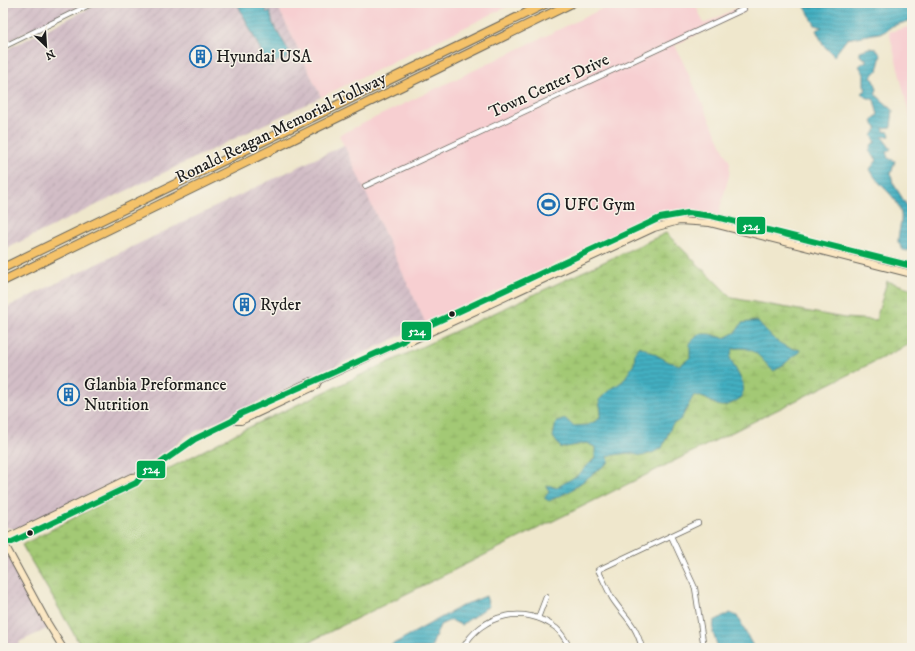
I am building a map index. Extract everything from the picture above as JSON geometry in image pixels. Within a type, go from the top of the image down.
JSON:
[{"type":"highway","name":"Ronald Reagan Memorial Tollway","points":[[3,268],[546,3]]},
{"type":"highway","name":"Ronald Reagan Memorial Tollway","points":[[3,281],[572,3]]},
{"type":"street","points":[[3,46],[93,3]]},
{"type":"street","name":"Town Center Drive","points":[[365,186],[744,9]]},
{"type":"street","points":[[404,341],[408,335],[614,238],[653,220],[674,214],[695,213],[712,216],[912,266]]},
{"type":"street","points":[[63,648],[3,542],[8,537],[113,486],[131,478],[142,476],[195,439],[232,422],[241,421],[316,386],[320,380],[404,341],[409,342],[654,228],[679,221],[710,223],[912,274]]},
{"type":"street","points":[[642,648],[639,637],[631,621],[612,598],[598,570],[698,523]]},
{"type":"street","points":[[671,536],[695,588],[704,648]]},
{"type":"street","points":[[538,618],[546,597]]},
{"type":"street","points":[[463,648],[471,635],[481,627],[505,615],[531,616],[538,618],[556,628],[570,648]]},
{"type":"shaded area","points":[[3,3],[86,3],[3,44]]},
{"type":"shaded area","points":[[100,3],[276,3],[321,97],[3,250],[3,51]]},
{"type":"shaded area","points":[[276,3],[515,3],[321,97]]},
{"type":"shaded area","points":[[614,3],[695,3],[704,24],[743,5],[746,11],[675,45],[730,163],[729,176],[720,208],[720,215],[690,210],[661,215],[426,324],[339,135]]},
{"type":"shaded area","points":[[912,26],[912,125],[889,32]]},
{"type":"shaded area","points":[[344,145],[426,324],[188,435],[163,455],[130,475],[23,527],[14,529],[5,527],[3,525],[3,309]]},
{"type":"shaded area","points":[[3,545],[49,628],[19,642],[21,648],[3,648]]},
{"type":"green space","points":[[752,230],[773,233],[829,248],[809,245]]},
{"type":"green space","points":[[666,233],[732,298],[844,318],[876,320],[887,281],[912,289],[912,343],[297,648],[82,648],[22,545],[241,431]]},
{"type":"green space","points":[[536,280],[451,320],[450,318],[523,284]]},
{"type":"water","points":[[237,3],[266,3],[268,7],[266,10],[267,13],[270,12],[273,24],[290,53],[286,59],[282,61],[279,60],[271,66],[268,65]]},
{"type":"water","points":[[803,3],[912,3],[912,20],[892,26],[884,32],[847,39],[834,56],[824,46],[816,30],[822,27],[815,25]]},
{"type":"water","points":[[869,48],[877,49],[881,55],[877,71],[871,77],[874,80],[877,89],[875,94],[893,110],[891,127],[883,128],[884,131],[889,132],[890,136],[882,137],[891,149],[886,152],[888,158],[895,161],[891,174],[893,183],[912,214],[912,241],[908,251],[903,250],[898,242],[901,218],[899,207],[892,196],[877,181],[870,169],[877,160],[869,151],[872,144],[876,142],[872,136],[877,128],[872,122],[878,115],[874,100],[866,97],[862,93],[866,90],[864,85],[864,74],[859,66],[867,60],[860,56],[860,51]]},
{"type":"water","points":[[757,321],[766,332],[781,344],[800,350],[799,353],[781,367],[773,371],[756,353],[751,350],[746,348],[733,349],[730,358],[743,383],[742,397],[733,403],[722,406],[694,395],[681,419],[672,425],[662,448],[642,456],[628,453],[607,456],[609,462],[570,491],[549,501],[544,498],[549,492],[546,487],[549,485],[556,488],[578,475],[595,458],[595,447],[587,443],[561,448],[553,437],[556,422],[566,419],[573,426],[588,425],[599,419],[601,412],[599,400],[607,392],[623,381],[634,364],[635,352],[640,346],[669,362],[680,365],[690,358],[690,343],[699,334],[709,334],[724,338],[736,332],[742,323]]},
{"type":"water","points":[[486,596],[489,606],[461,625],[451,620],[440,625],[431,648],[386,648],[462,606]]},
{"type":"water","points":[[730,613],[737,616],[754,648],[718,648],[713,633],[714,621]]},
{"type":"transit line","name":"524","points":[[4,542],[12,542],[136,483],[142,476],[195,439],[232,421],[240,414],[404,341],[408,335],[660,218],[688,213],[712,216],[912,266]]},
{"type":"place","name":"Hyundai USA","points":[[200,57]]},
{"type":"place","name":"UFC Gym","points":[[548,205]]},
{"type":"place","name":"Ryder","points":[[245,305]]},
{"type":"place","name":"Glanbia Preformance Nutrition","points":[[68,395]]}]
